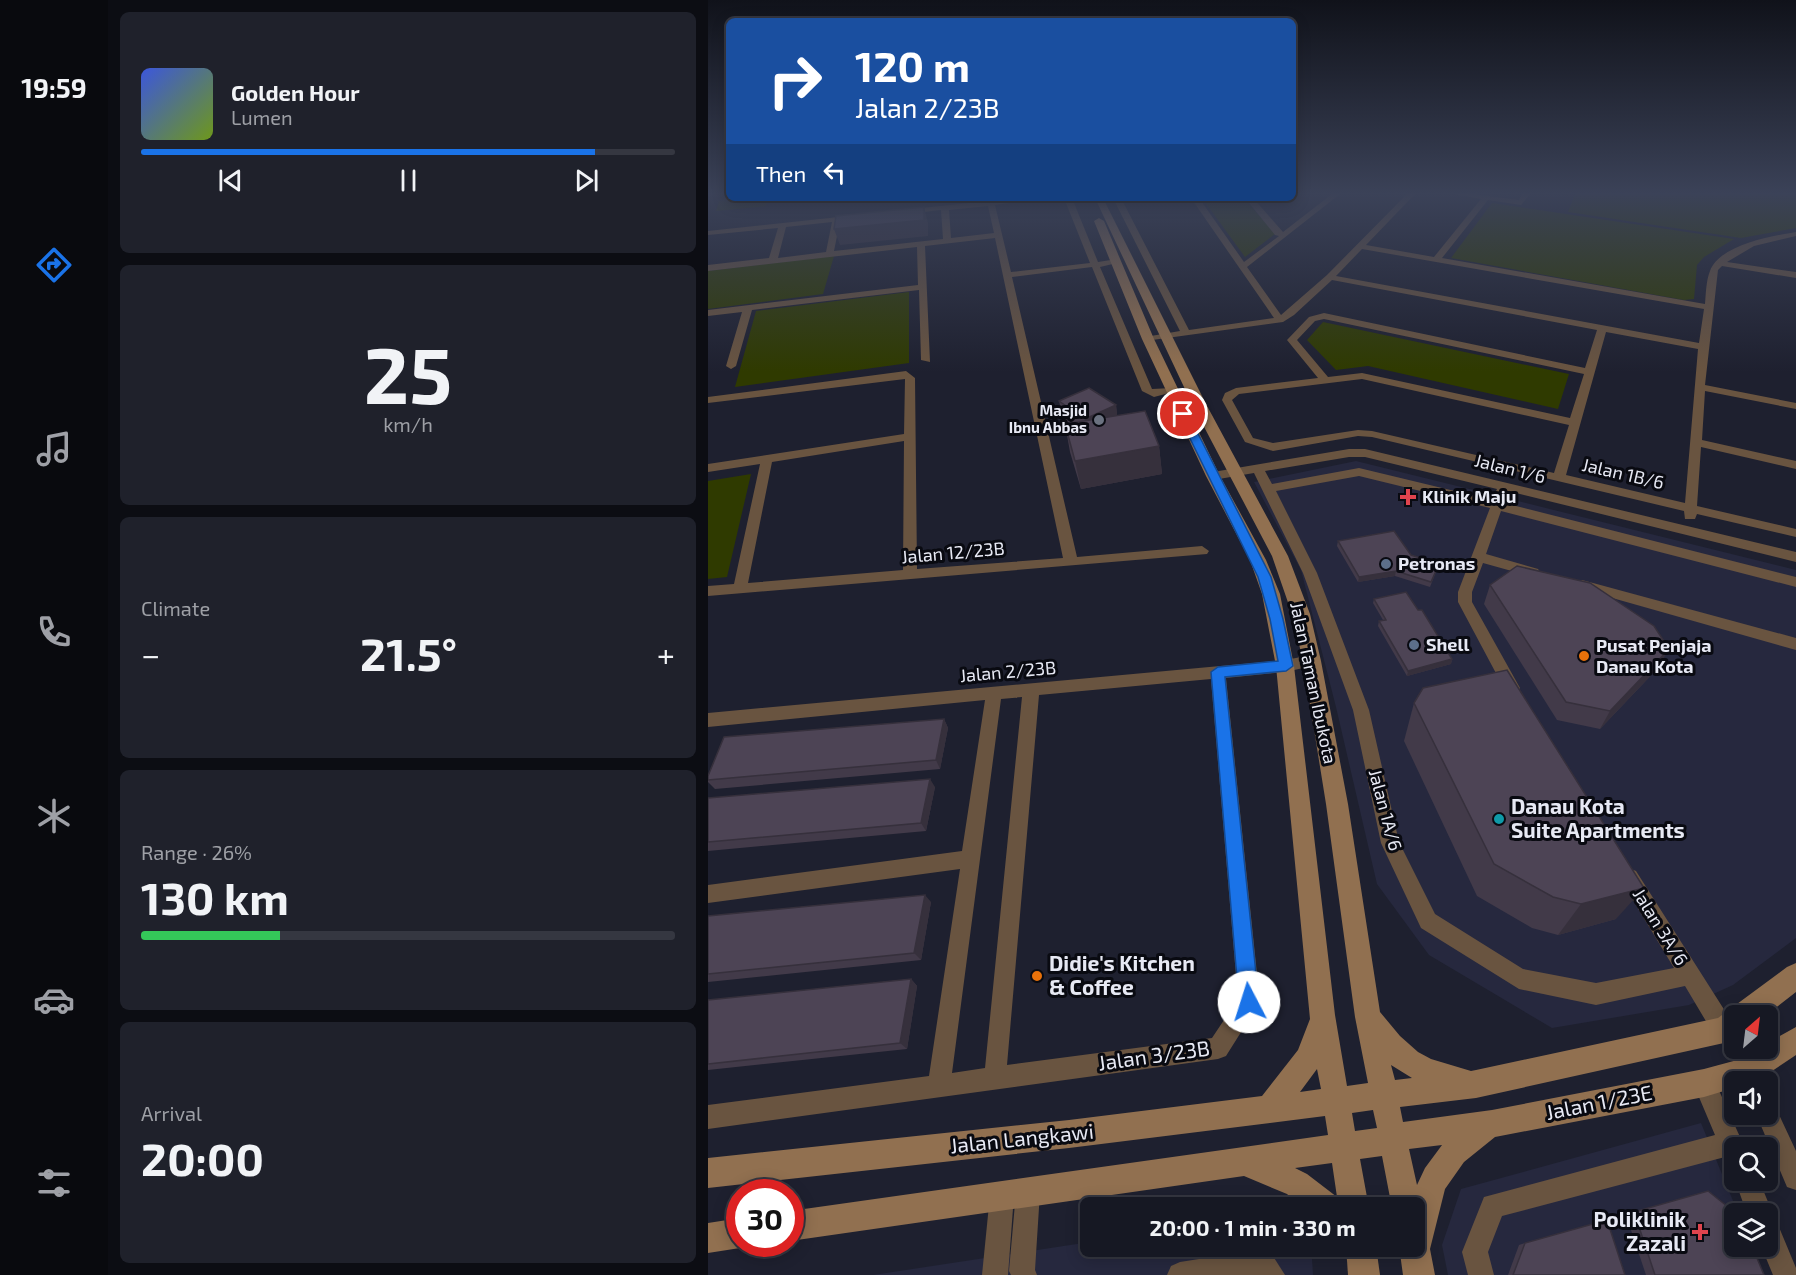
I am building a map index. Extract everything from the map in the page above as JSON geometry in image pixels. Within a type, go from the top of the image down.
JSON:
[{"type":"main road","name":"Jalan Taman Ibukota","points":[[1113,254],[1172,391],[1264,577],[1277,619],[1286,666],[1322,1015],[1352,1197]]},
{"type":"main road","name":"Jalan Taman Ibukota","points":[[1127,254],[1165,337],[1291,580],[1312,661],[1349,878],[1368,1017],[1405,1197]]},
{"type":"main road","points":[[1757,1005],[1796,976]]},
{"type":"main road","points":[[1269,1110],[1309,1058],[1320,1030],[1322,1015]]},
{"type":"main road","points":[[1368,1017],[1405,1061],[1425,1072],[1476,1084]]},
{"type":"main road","points":[[1384,1096],[1476,1084],[1724,1024]]},
{"type":"main road","name":"Jalan 1/23E","points":[[1756,1071],[1796,1040]]},
{"type":"main road","name":"Jalan 1/23E","points":[[1344,1147],[1393,1140],[1407,1135],[1492,1124],[1724,1080]]},
{"type":"main road","name":"Jalan Langkawi","points":[[708,1173],[1384,1096]]},
{"type":"main road","points":[[1425,1200],[1436,1177],[1463,1141],[1492,1124]]},
{"type":"main road","points":[[804,1224],[1344,1147]]},
{"type":"main road","points":[[1242,1160],[1298,1184],[1314,1197]]},
{"type":"main road","points":[[708,1238],[726,1235]]},
{"type":"main road","points":[[1362,1257],[1364,1275]]},
{"type":"street","points":[[773,260],[775,254]]},
{"type":"street","points":[[708,268],[826,254]]},
{"type":"street","points":[[921,254],[926,360]]},
{"type":"street","points":[[1002,254],[1071,562]]},
{"type":"street","points":[[1091,254],[1147,391],[1154,394],[1172,391]]},
{"type":"street","points":[[1146,254],[1186,334]]},
{"type":"street","points":[[1233,254],[1280,320]]},
{"type":"street","points":[[1241,266],[1248,264],[1261,254]]},
{"type":"street","points":[[1148,339],[1280,320],[1291,313],[1330,277],[1352,254]]},
{"type":"street","points":[[1400,254],[1708,307]]},
{"type":"street","points":[[1436,260],[1441,254]]},
{"type":"street","points":[[1689,531],[1703,347],[1714,270],[1720,262],[1735,254]]},
{"type":"street","points":[[1007,275],[1117,262]]},
{"type":"street","points":[[1720,262],[1796,275]]},
{"type":"street","points":[[1330,277],[1703,347]]},
{"type":"street","points":[[708,313],[923,287]]},
{"type":"street","points":[[731,366],[748,308]]},
{"type":"street","points":[[1576,423],[1370,376],[1324,378],[1292,340],[1312,319],[1324,316],[1590,372]]},
{"type":"street","points":[[1559,478],[1602,328]]},
{"type":"street","points":[[708,400],[906,374],[910,378],[910,575]]},
{"type":"street","name":"Jalan 1B/6","points":[[1324,378],[1236,391],[1229,395],[1227,400],[1249,440],[1273,447],[1358,433],[1372,434],[1796,534]]},
{"type":"street","points":[[1700,387],[1796,406]]},
{"type":"street","points":[[708,468],[910,438]]},
{"type":"street","points":[[1695,442],[1796,465]]},
{"type":"street","name":"Jalan 1/6","points":[[1213,476],[1349,453],[1365,453],[1796,557]]},
{"type":"street","points":[[740,589],[767,459]]},
{"type":"street","name":"Jalan 1A/6","points":[[1257,468],[1310,573],[1362,710],[1390,843],[1428,921],[1519,979],[1596,994],[1690,975]]},
{"type":"street","points":[[1268,489],[1359,472],[1796,582]]},
{"type":"street","points":[[1503,486],[1465,592],[1465,602],[1520,701]]},
{"type":"street","name":"Jalan 12/23B","points":[[708,591],[1202,551]]},
{"type":"street","points":[[1478,557],[1546,575]]},
{"type":"street","points":[[1568,582],[1796,644]]},
{"type":"street","name":"Jalan 2/23B","points":[[708,720],[1286,666],[1312,661]]},
{"type":"street","name":"Jalan 3/23B","points":[[708,1117],[1218,1048],[1249,1002],[1218,672]]},
{"type":"street","points":[[995,1078],[1031,690]]},
{"type":"street","points":[[939,1085],[994,693]]},
{"type":"street","points":[[708,894],[970,859]]},
{"type":"street","name":"Jalan 3A/6","points":[[1618,859],[1690,975],[1724,1011]]},
{"type":"street","points":[[1704,1083],[1728,1137]]},
{"type":"street","points":[[1772,1125],[1796,1178]]},
{"type":"street","points":[[1481,1275],[1475,1252],[1493,1206],[1724,1149]]},
{"type":"street","points":[[995,1275],[1015,1193]]},
{"type":"street","points":[[1015,1193],[1023,1239],[1022,1271],[1024,1275]]},
{"type":"street","points":[[1778,1256],[1786,1275]]},
{"type":"street","points":[[1180,1275],[1262,1262],[1272,1275]]},
{"type":"shaded area","points":[[1356,461],[1796,570],[1796,938],[1733,985],[1689,1005],[1552,1028],[1429,955],[1377,884],[1301,570],[1254,482]]},
{"type":"shaded area","points":[[1701,1123],[1724,1179],[1724,1191],[1729,1191],[1734,1203],[1724,1203],[1724,1257],[1745,1257],[1763,1275],[1448,1275],[1442,1245],[1461,1189]]},
{"type":"shaded area","points":[[1080,1244],[1080,1257],[1310,1257],[1313,1275],[873,1275]]},
{"type":"green space","points":[[1454,254],[1710,254],[1697,265],[1694,299],[1684,300],[1451,258]]},
{"type":"green space","points":[[834,256],[823,294],[708,309],[708,271]]},
{"type":"green space","points":[[909,292],[909,363],[735,387],[756,311]]},
{"type":"green space","points":[[1323,322],[1569,374],[1558,409],[1368,366],[1336,370],[1307,340]]},
{"type":"green space","points":[[751,474],[727,577],[708,579],[708,481]]},
{"type":"building","points":[[1089,388],[1116,405],[1085,419],[1059,401]]},
{"type":"building","points":[[1145,411],[1159,446],[1075,461],[1065,424]]},
{"type":"building","name":"Petronas","points":[[1394,531],[1411,555],[1439,564],[1431,582],[1396,571],[1359,577],[1338,541]]},
{"type":"building","name":"Pusat Penjaja Danau Kota","points":[[1517,566],[1590,583],[1654,626],[1669,649],[1610,711],[1566,702],[1490,585]]},
{"type":"building","name":"Shell","points":[[1406,592],[1418,610],[1422,610],[1452,659],[1408,671],[1379,621],[1386,620],[1374,599]]},
{"type":"building","points":[[1507,670],[1644,888],[1581,904],[1553,897],[1494,864],[1414,703],[1423,688]]},
{"type":"building","points":[[944,719],[936,760],[708,780],[724,737]]},
{"type":"building","points":[[930,779],[921,823],[708,842],[708,798]]},
{"type":"building","points":[[925,895],[914,953],[708,974],[708,916]]},
{"type":"building","points":[[911,979],[900,1043],[708,1064],[708,1000]]},
{"type":"building","points":[[1708,1191],[1724,1204],[1724,1257],[1757,1257],[1764,1275],[1655,1275],[1634,1212]]},
{"type":"building","points":[[1607,1220],[1625,1275],[1513,1275],[1525,1243]]},
{"type":"place","name":"Masjid Ibnu Abbas","points":[[1099,420]]},
{"type":"place","name":"Klinik Maju","points":[[1408,497]]},
{"type":"place","name":"Petronas","points":[[1386,564]]},
{"type":"place","name":"Shell","points":[[1414,645]]},
{"type":"place","name":"Pusat Penjaja Danau Kota","points":[[1584,656]]},
{"type":"place","name":"Danau Kota Suite Apartments","points":[[1499,819]]},
{"type":"place","name":"Didie's Kitchen & Coffee","points":[[1037,976]]},
{"type":"place","name":"Poliklinik Zazali","points":[[1700,1232]]},
{"type":"route","points":[[1183,414],[1258,560],[1271,594],[1286,666],[1218,672],[1249,1002]]}]
